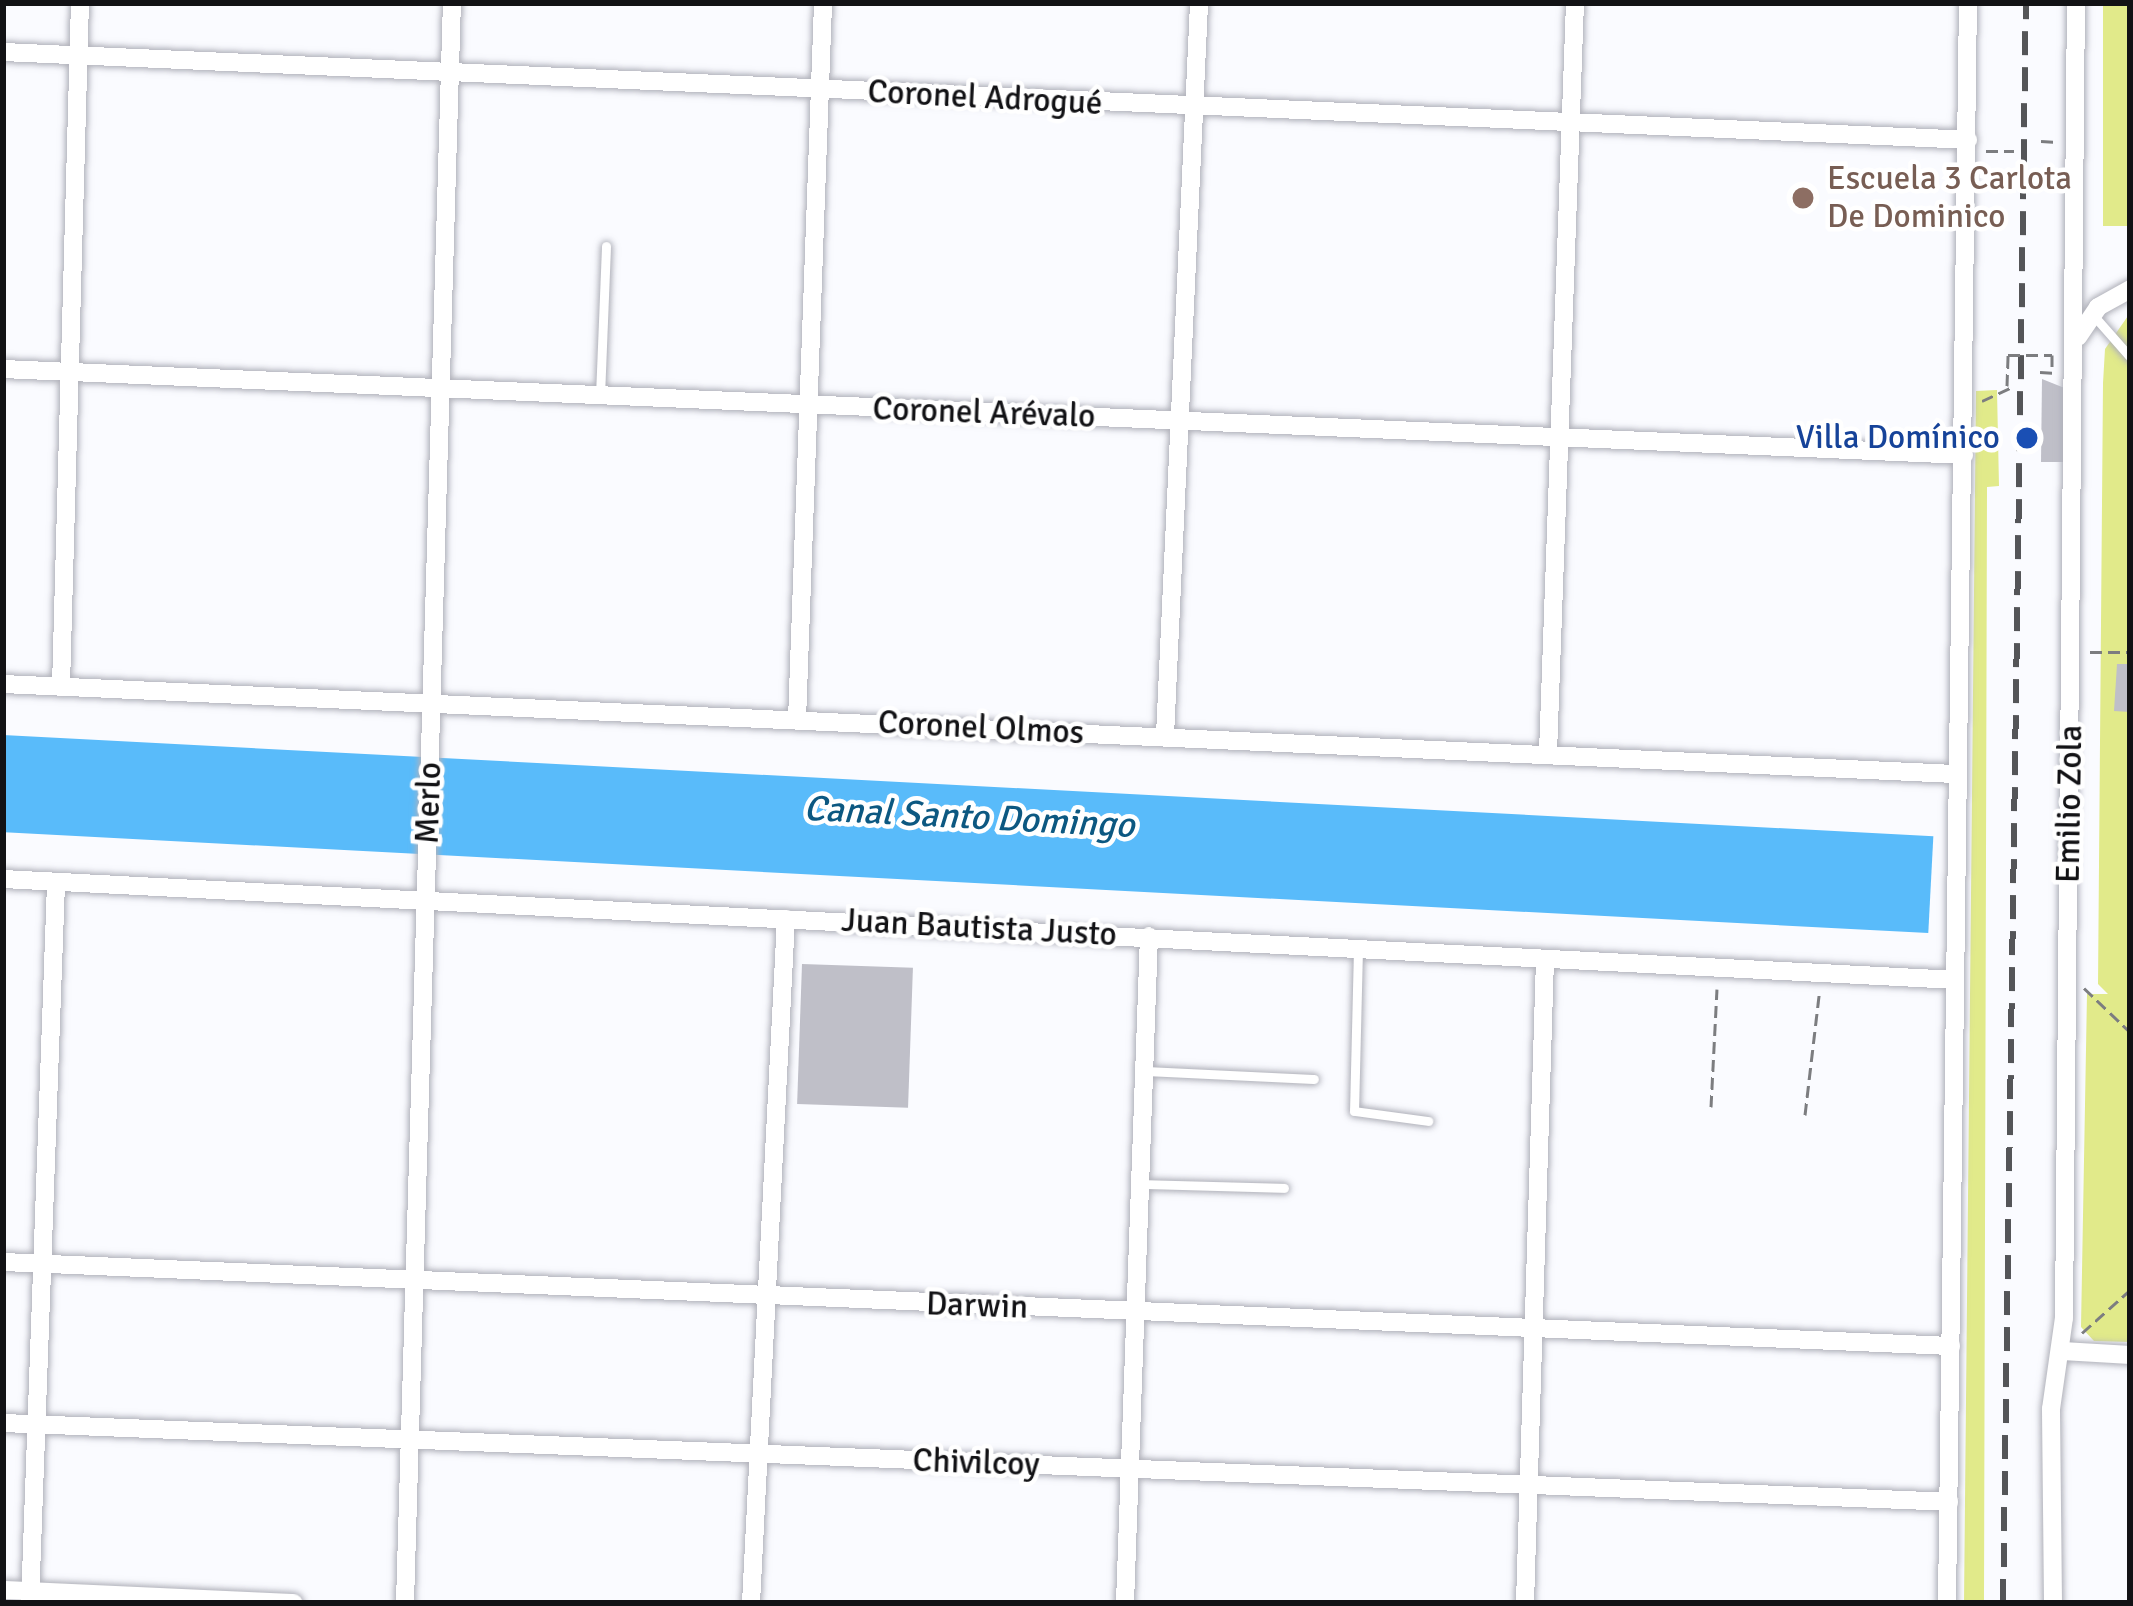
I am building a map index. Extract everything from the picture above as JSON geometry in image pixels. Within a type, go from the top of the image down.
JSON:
[{"type":"street","points":[[61,686],[80,3]]},
{"type":"street","name":"Merlo","points":[[404,1603],[452,3]]},
{"type":"street","points":[[796,720],[803,406],[824,3]]},
{"type":"street","points":[[1165,736],[1175,421],[1199,3]]},
{"type":"street","points":[[1548,753],[1575,3]]},
{"type":"street","points":[[1947,1603],[1968,3]]},
{"type":"street","name":"Emilio Zola","points":[[2053,1603],[2051,1409],[2062,1351],[2068,981],[2077,338],[2076,3]]},
{"type":"street","name":"Coronel Adrogué","points":[[3,52],[1968,146]]},
{"type":"street","points":[[2077,338],[2092,313],[2130,289]]},
{"type":"street","name":"Coronel Arévalo","points":[[3,369],[1559,442],[1964,455]]},
{"type":"street","name":"Coronel Olmos","points":[[3,684],[1958,774]]},
{"type":"street","name":"Juan Bautista Justo","points":[[3,879],[1954,980]]},
{"type":"street","points":[[30,1597],[56,882]]},
{"type":"street","points":[[751,1603],[787,920]]},
{"type":"street","points":[[1124,1603],[1149,936]]},
{"type":"street","points":[[1525,1603],[1545,960]]},
{"type":"street","name":"Darwin","points":[[3,1262],[767,1299],[1951,1346]]},
{"type":"street","points":[[2062,1351],[2130,1355]]},
{"type":"street","name":"Chivilcoy","points":[[3,1423],[1949,1502]]},
{"type":"street","points":[[3,1590],[30,1597],[294,1603]]},
{"type":"lane","points":[[599,396],[606,246]]},
{"type":"lane","points":[[2092,313],[2130,357]]},
{"type":"lane","points":[[1358,949],[1354,1111],[1428,1121]]},
{"type":"lane","points":[[1145,1071],[1314,1079]]},
{"type":"lane","points":[[1142,1184],[1284,1188]]},
{"type":"path","points":[[1968,146],[2014,152]]},
{"type":"path","points":[[1964,400],[1991,401],[2009,387],[2008,355],[2052,355],[2052,373]]},
{"type":"path","points":[[2072,651],[2130,652]]},
{"type":"path","points":[[1711,1107],[1718,969]]},
{"type":"path","points":[[1805,1114],[1809,1043],[1818,1044],[1819,973]]},
{"type":"path","points":[[2068,981],[2130,1032]]},
{"type":"path","points":[[2130,1068],[2130,1225]]},
{"type":"path","points":[[2062,1351],[2130,1290]]},
{"type":"green space","points":[[2103,3],[2130,3],[2130,226],[2103,226]]},
{"type":"green space","points":[[2130,313],[2130,1342],[2094,1341],[2081,1327],[2087,994],[2108,994],[2098,984],[2103,383],[2105,349]]},
{"type":"green space","points":[[1997,390],[1999,486],[1987,487],[1984,1603],[1964,1603],[1976,391]]},
{"type":"water","name":"Canal Santo Domingo","points":[[3,735],[1933,836],[1928,933],[3,832]]},
{"type":"building","points":[[2042,379],[2067,389],[2067,462],[2041,462]]},
{"type":"building","points":[[2117,664],[2130,664],[2130,712],[2114,711]]},
{"type":"building","points":[[802,964],[913,968],[908,1108],[797,1104]]},
{"type":"railway","points":[[2003,1603],[2026,3]]},
{"type":"place","name":"Escuela 3 Carlota De Dominico","points":[[1803,198]]},
{"type":"place","name":"Villa Domínico","points":[[2027,438]]}]
